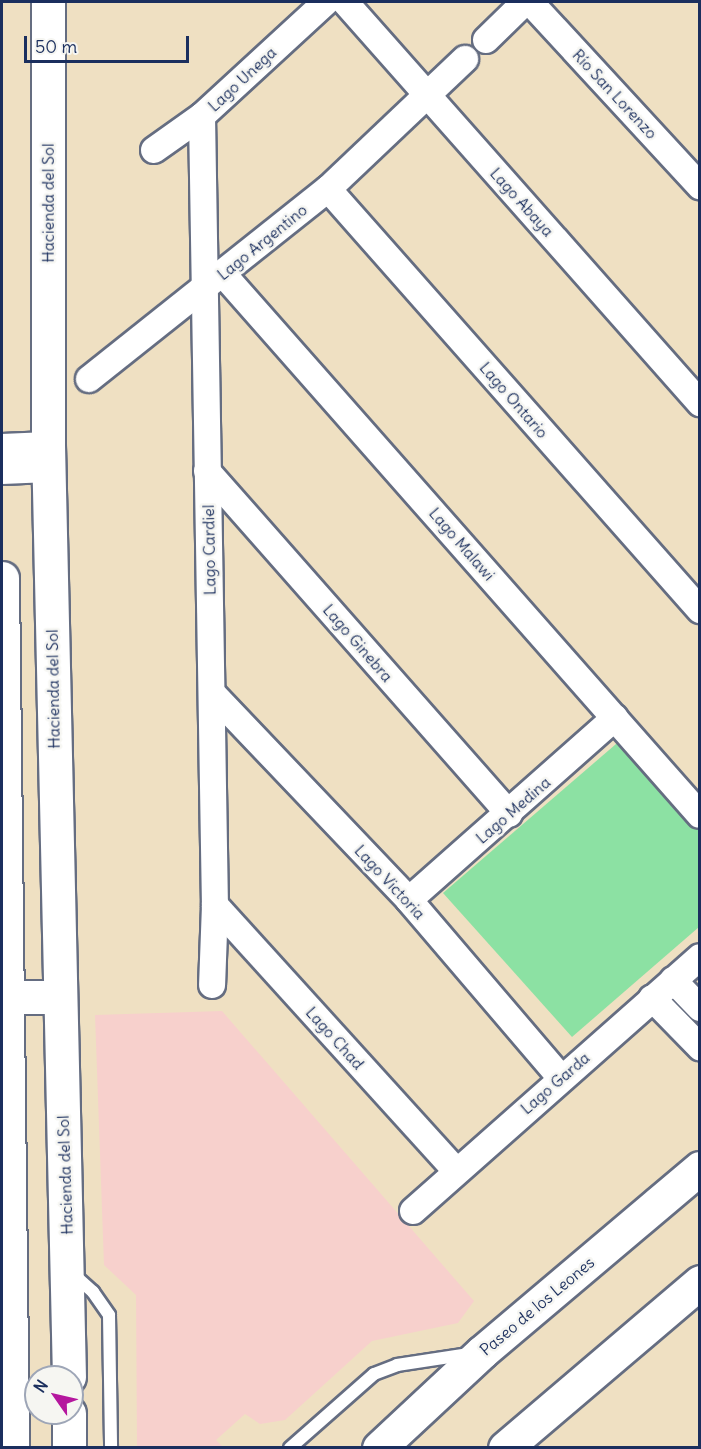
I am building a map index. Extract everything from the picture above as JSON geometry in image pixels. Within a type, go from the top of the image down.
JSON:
[{"type":"street","name":"Hacienda del Sol","points":[[48,2],[49,457],[58,997],[68,1270],[69,1365]]},
{"type":"street","name":"Lago Unega","points":[[154,150],[202,116],[326,2]]},
{"type":"street","name":"Lago Abaya","points":[[345,2],[699,403]]},
{"type":"street","points":[[486,40],[525,2]]},
{"type":"street","name":"Río San Lorenzo","points":[[530,2],[699,186]]},
{"type":"street","name":"Lago Argentino","points":[[88,379],[328,189],[465,59]]},
{"type":"street","name":"Lago Cardiel","points":[[202,116],[213,281],[207,471],[215,905],[212,985]]},
{"type":"street","name":"Lago Ontario","points":[[328,189],[699,610]]},
{"type":"street","name":"Lago Malawi","points":[[213,281],[615,718],[699,815]]},
{"type":"street","points":[[2,447],[49,457]]},
{"type":"street","points":[[2,471],[49,457]]},
{"type":"street","name":"Lago Ginebra","points":[[207,471],[509,814]]},
{"type":"street","points":[[2,578],[6,1366],[12,1448]]},
{"type":"street","name":"Lago Victoria","points":[[212,693],[409,900],[561,1078]]},
{"type":"street","name":"Lago Medina","points":[[409,900],[615,718]]},
{"type":"street","name":"Lago Chad","points":[[215,905],[456,1171]]},
{"type":"street","name":"Lago Garda","points":[[413,1211],[699,957]]},
{"type":"street","points":[[673,980],[699,1008]]},
{"type":"street","points":[[5,997],[58,997]]},
{"type":"street","points":[[652,998],[699,1047]]},
{"type":"street","name":"Paseo de los Leones","points":[[379,1448],[482,1352],[698,1174]]},
{"type":"street","points":[[505,1448],[699,1282]]},
{"type":"street","points":[[69,1425],[69,1448]]},
{"type":"lane","points":[[68,1270],[93,1292],[109,1315],[111,1448]]},
{"type":"lane","points":[[290,1448],[374,1374],[397,1365],[482,1352]]},
{"type":"shaded area","points":[[222,1011],[474,1301],[458,1323],[372,1341],[285,1420],[260,1424],[245,1414],[216,1440],[223,1447],[137,1447],[136,1295],[104,1265],[95,1015]]},
{"type":"green space","points":[[623,738],[699,828],[699,927],[572,1037],[443,893]]}]
